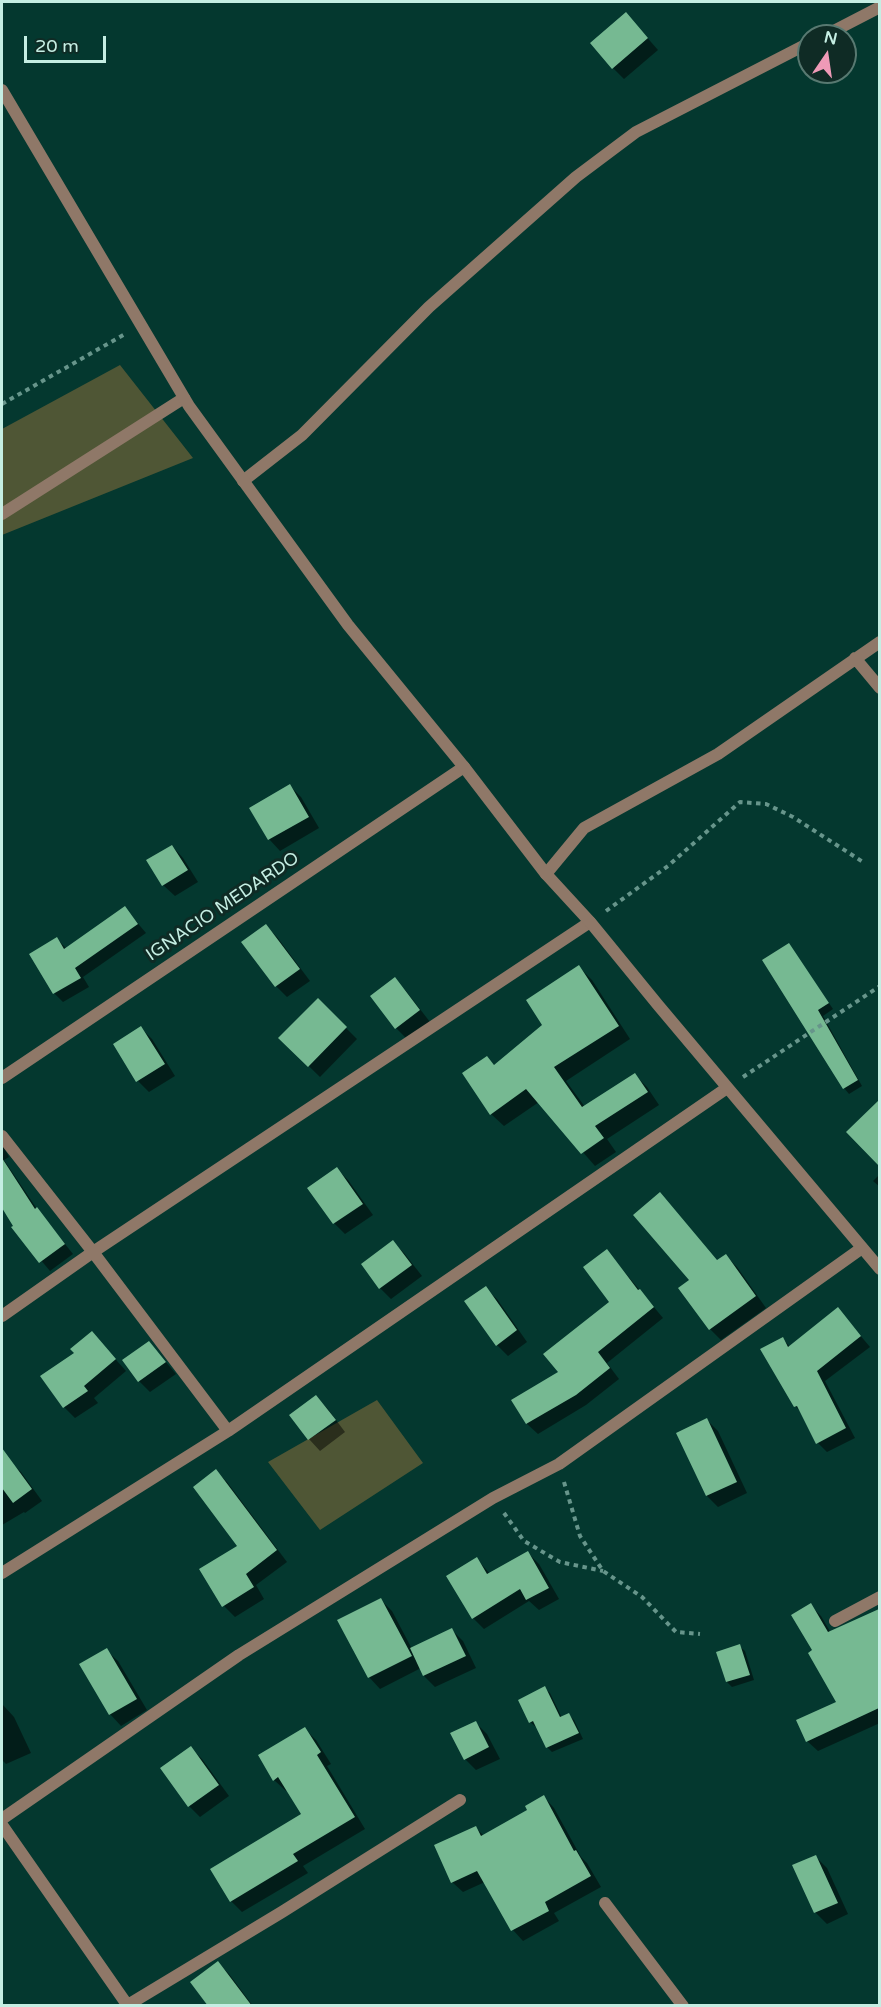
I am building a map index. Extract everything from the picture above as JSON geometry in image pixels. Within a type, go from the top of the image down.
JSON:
[{"type":"street","points":[[847,24],[879,7]]},
{"type":"street","points":[[243,481],[302,435],[429,307],[576,177],[636,132],[797,50]]},
{"type":"street","points":[[2,90],[184,398],[348,625],[464,767],[546,874],[591,922],[879,1269]]},
{"type":"street","points":[[2,513],[184,398]]},
{"type":"street","points":[[546,874],[584,828],[718,754],[879,642]]},
{"type":"street","points":[[855,658],[879,688]]},
{"type":"street","name":"IGNACIO MEDARDO","points":[[2,1078],[464,767]]},
{"type":"street","points":[[2,1316],[93,1252],[591,922]]},
{"type":"street","points":[[2,1573],[228,1431],[727,1088]]},
{"type":"street","points":[[2,1136],[228,1431]]},
{"type":"street","points":[[2,1819],[239,1655],[493,1498],[559,1464],[862,1248]]},
{"type":"street","points":[[835,1621],[879,1597]]},
{"type":"street","points":[[2,1825],[128,2005],[460,1800]]},
{"type":"street","points":[[605,1903],[683,2006]]},
{"type":"path","points":[[2,404],[141,325]]},
{"type":"path","points":[[591,922],[668,866],[740,802],[766,804],[793,816],[863,862]]},
{"type":"path","points":[[727,1088],[879,986]]},
{"type":"path","points":[[559,1464],[580,1536],[603,1571]]},
{"type":"path","points":[[493,1498],[524,1541],[560,1562],[603,1571],[642,1597],[676,1632],[700,1634]]},
{"type":"green space","points":[[120,365],[193,458],[2,535],[2,429]]},
{"type":"green space","points":[[377,1400],[423,1463],[320,1530],[268,1462]]},
{"type":"building","points":[[626,12],[648,38],[612,69],[590,43]]},
{"type":"building","points":[[290,784],[309,817],[268,840],[249,808]]},
{"type":"building","points":[[172,845],[188,870],[162,886],[146,860]]},
{"type":"building","points":[[125,906],[138,924],[75,968],[81,978],[53,994],[29,954],[57,937],[64,949]]},
{"type":"building","points":[[266,924],[300,969],[275,987],[241,942]]},
{"type":"building","points":[[789,943],[829,1003],[818,1010],[858,1080],[843,1089],[762,960]]},
{"type":"building","points":[[579,965],[619,1026],[554,1067],[582,1107],[635,1073],[648,1092],[595,1126],[604,1138],[581,1154],[526,1089],[490,1115],[462,1073],[487,1056],[494,1065],[542,1025],[526,1000]]},
{"type":"building","points":[[395,977],[420,1010],[395,1029],[370,996]]},
{"type":"building","points":[[318,998],[347,1027],[308,1067],[278,1038]]},
{"type":"building","points":[[141,1026],[165,1064],[136,1082],[113,1044]]},
{"type":"building","points":[[879,1100],[879,1166],[846,1132]]},
{"type":"building","points":[[2,1158],[35,1209],[37,1207],[65,1244],[39,1263],[11,1227],[13,1226],[2,1208]]},
{"type":"building","points":[[337,1167],[363,1204],[333,1224],[307,1188]]},
{"type":"building","points":[[660,1192],[717,1260],[726,1254],[756,1296],[709,1330],[678,1288],[689,1280],[633,1215]]},
{"type":"building","points":[[393,1240],[412,1265],[379,1289],[361,1264]]},
{"type":"building","points":[[607,1249],[654,1307],[598,1352],[610,1368],[576,1395],[526,1424],[511,1400],[558,1372],[543,1354],[609,1302],[583,1267]]},
{"type":"building","points":[[486,1286],[517,1330],[496,1346],[464,1301]]},
{"type":"building","points":[[838,1307],[861,1336],[817,1371],[846,1428],[816,1444],[797,1406],[794,1407],[760,1349],[783,1337],[788,1347]]},
{"type":"building","points":[[92,1331],[116,1359],[84,1386],[88,1391],[63,1408],[40,1376],[74,1353],[70,1349]]},
{"type":"building","points":[[149,1341],[166,1362],[138,1382],[122,1360]]},
{"type":"building","points":[[316,1395],[336,1420],[308,1440],[289,1415]]},
{"type":"building","points":[[707,1418],[737,1482],[706,1496],[676,1433]]},
{"type":"building","points":[[2,1448],[32,1489],[13,1503],[2,1488]]},
{"type":"building","points":[[216,1469],[277,1550],[246,1574],[254,1587],[222,1607],[199,1569],[237,1546],[193,1487]]},
{"type":"building","points":[[528,1551],[549,1588],[526,1600],[520,1589],[472,1619],[446,1576],[477,1557],[487,1574]]},
{"type":"building","points":[[381,1598],[412,1656],[368,1678],[337,1620]]},
{"type":"building","points":[[811,1603],[828,1632],[879,1609],[879,1708],[806,1742],[796,1720],[836,1702],[808,1653],[812,1650],[791,1615]]},
{"type":"building","points":[[452,1628],[466,1656],[423,1676],[410,1648]]},
{"type":"building","points":[[740,1644],[750,1675],[726,1682],[716,1652]]},
{"type":"building","points":[[107,1648],[137,1699],[109,1715],[79,1664]]},
{"type":"building","points":[[545,1686],[560,1717],[569,1713],[579,1733],[546,1748],[533,1721],[529,1723],[518,1700]]},
{"type":"building","points":[[476,1721],[489,1747],[464,1760],[450,1733]]},
{"type":"building","points":[[305,1727],[321,1752],[317,1755],[355,1817],[293,1854],[298,1861],[230,1902],[210,1869],[301,1814],[278,1777],[273,1781],[258,1755]]},
{"type":"building","points":[[191,1746],[219,1785],[188,1807],[160,1768]]},
{"type":"building","points":[[544,1795],[574,1851],[576,1850],[591,1876],[545,1902],[549,1911],[511,1931],[477,1871],[451,1883],[434,1845],[476,1826],[481,1836],[527,1810],[525,1806]]},
{"type":"building","points":[[816,1855],[838,1903],[814,1913],[792,1865]]},
{"type":"building","points":[[218,1961],[252,2006],[208,2006],[190,1982]]}]
